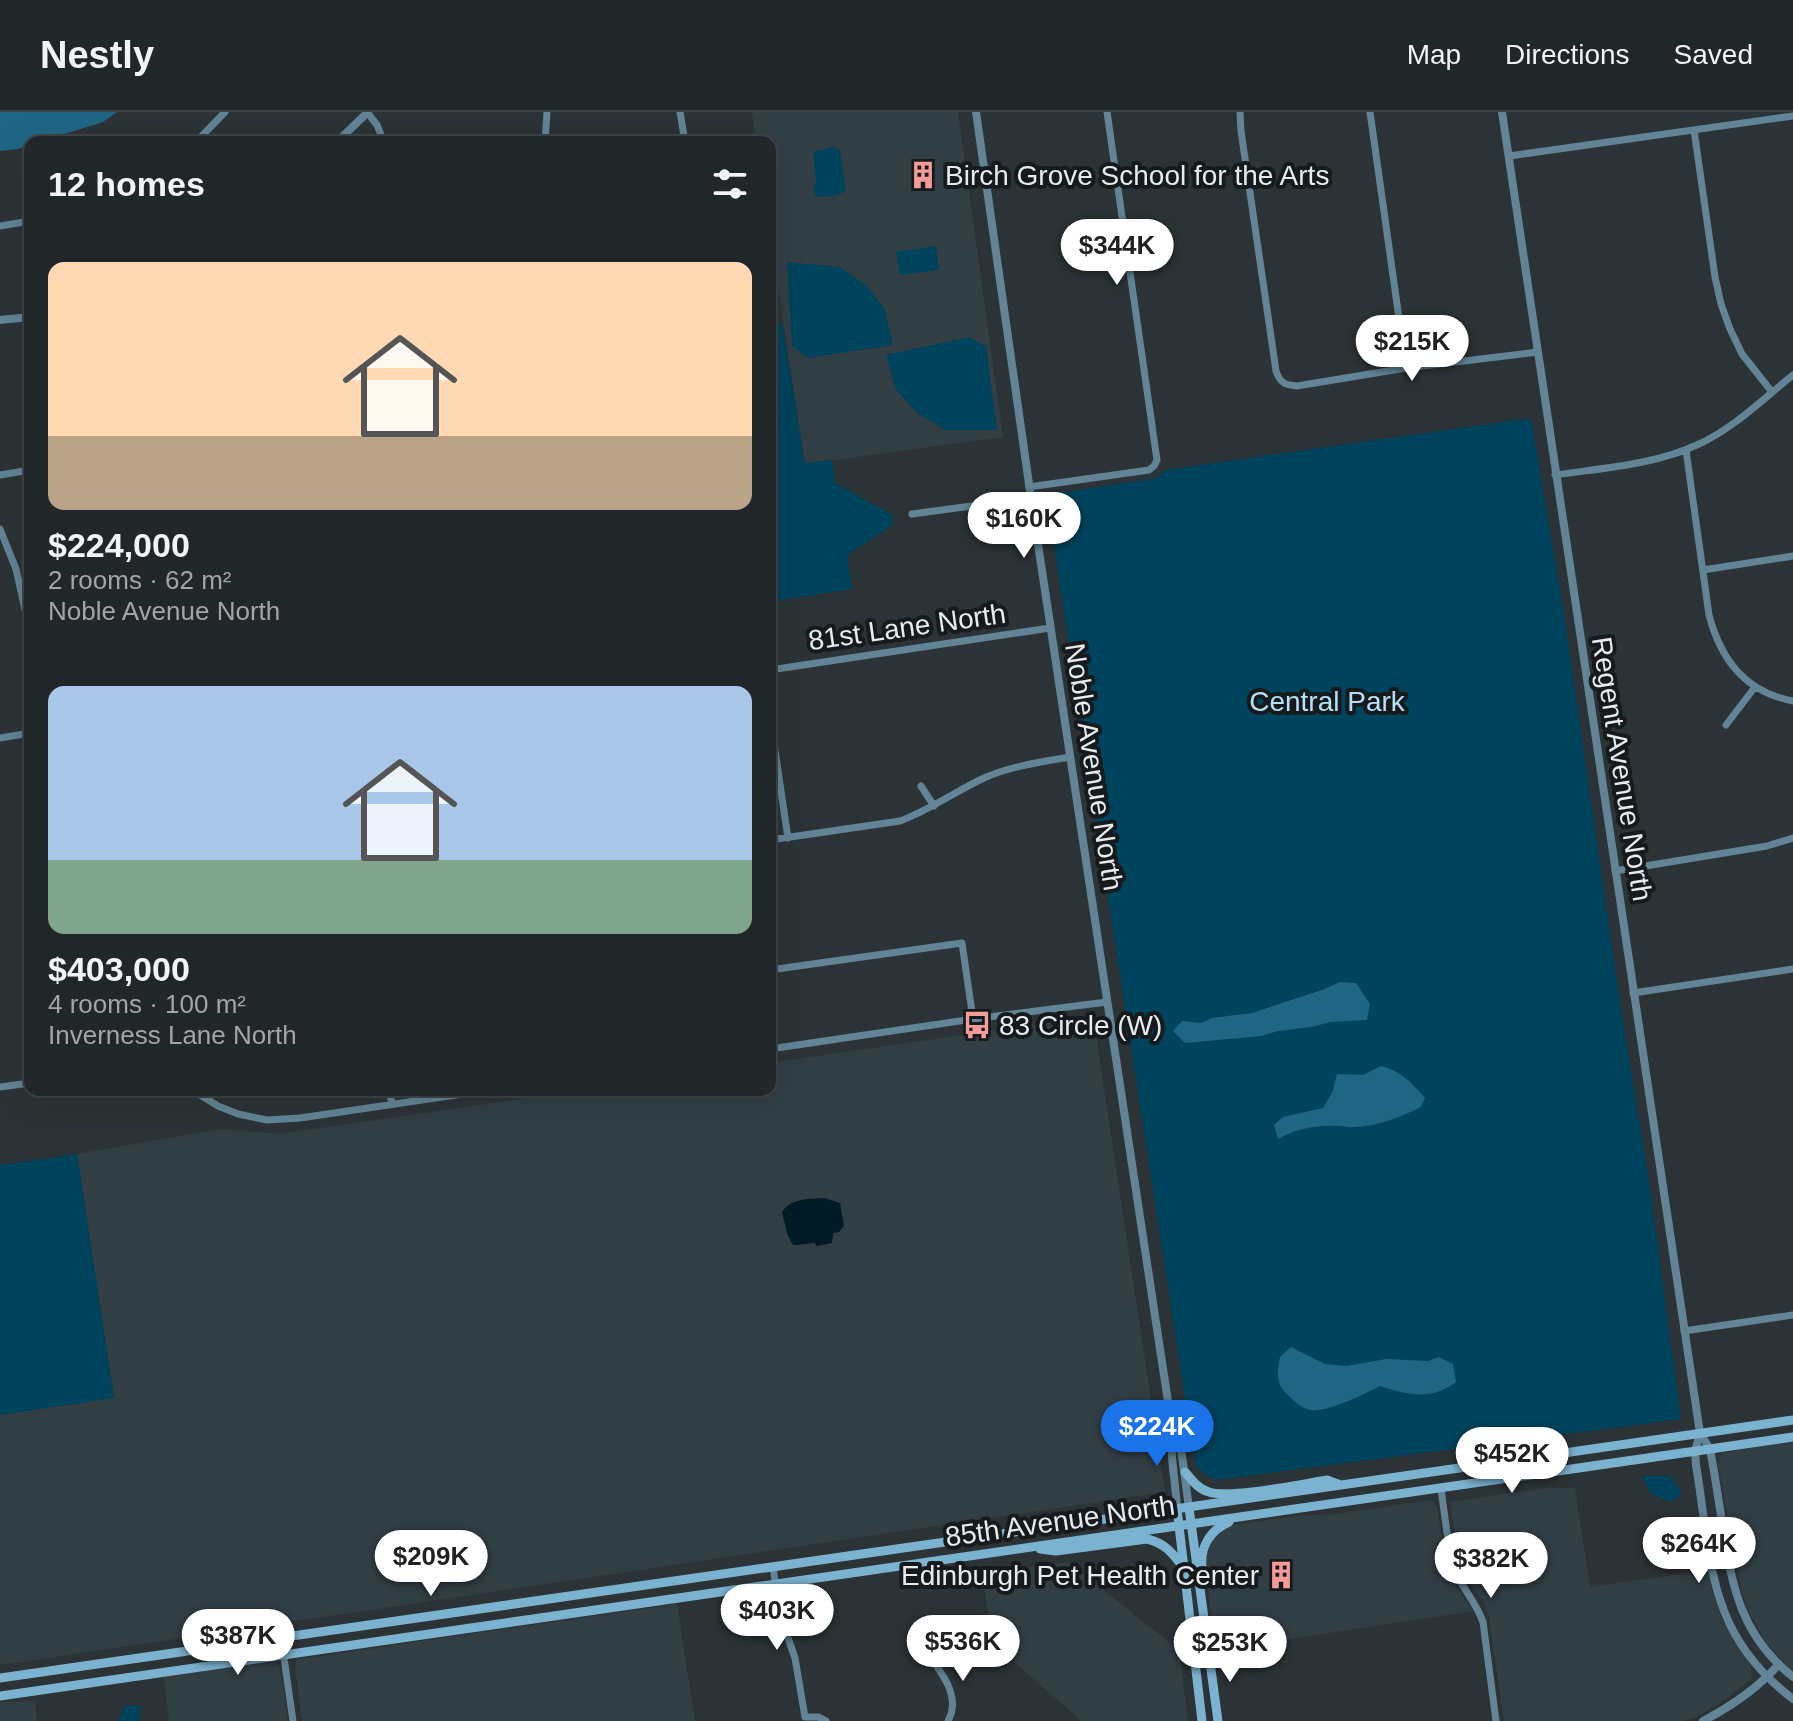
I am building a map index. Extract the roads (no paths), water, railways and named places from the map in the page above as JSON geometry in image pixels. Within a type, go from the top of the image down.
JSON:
[{"type":"main road","name":"85th Avenue North","points":[[0,1678],[1793,1420]]},
{"type":"main road","name":"85th Avenue North","points":[[0,1696],[1793,1437]]},
{"type":"main road","points":[[1185,1472],[1201,1489],[1218,1494],[1327,1480],[1341,1485]]},
{"type":"main road","points":[[1189,1508],[1218,1721]]},
{"type":"main road","points":[[1177,1509],[1202,1721]]},
{"type":"main road","points":[[1203,1610],[1206,1598],[1201,1561],[1205,1545],[1218,1528],[1245,1517]]},
{"type":"main road","points":[[1033,1547],[1056,1551],[1147,1539],[1164,1546],[1183,1567]]},
{"type":"street","points":[[202,136],[225,112]]},
{"type":"street","points":[[343,136],[368,112],[382,136]]},
{"type":"street","points":[[545,136],[547,112]]},
{"type":"street","points":[[680,112],[684,136]]},
{"type":"street","name":"Noble Avenue North","points":[[976,112],[1029,487],[1172,1428],[1170,1443],[1177,1509]]},
{"type":"street","points":[[1029,487],[1149,470],[1157,460],[1107,112]]},
{"type":"street","points":[[1240,112],[1276,371],[1285,385],[1297,386],[1406,368],[1538,352]]},
{"type":"street","points":[[1370,112],[1406,368]]},
{"type":"street","name":"Regent Avenue North","points":[[1502,112],[1700,1433],[1710,1449],[1737,1599],[1754,1634],[1793,1677]]},
{"type":"street","points":[[1745,112],[1746,123]]},
{"type":"street","points":[[1509,156],[1793,116]]},
{"type":"street","points":[[1694,130],[1721,304],[1742,354],[1772,392]]},
{"type":"street","points":[[0,226],[24,222]]},
{"type":"street","points":[[0,320],[24,318]]},
{"type":"street","points":[[1555,475],[1655,459],[1686,450],[1723,431],[1793,375]]},
{"type":"street","points":[[1686,450],[1714,634],[1734,668],[1755,687],[1793,701]]},
{"type":"street","points":[[0,475],[24,471]]},
{"type":"street","points":[[912,514],[1031,498]]},
{"type":"street","points":[[0,529],[24,592]]},
{"type":"street","points":[[1703,570],[1793,556]]},
{"type":"street","name":"81st Lane North","points":[[776,669],[1050,628]]},
{"type":"street","points":[[1726,725],[1755,687]]},
{"type":"street","points":[[0,738],[24,734]]},
{"type":"street","points":[[776,757],[788,838]]},
{"type":"street","points":[[776,839],[900,821],[987,777],[1011,768],[1070,757]]},
{"type":"street","points":[[921,786],[934,806]]},
{"type":"street","points":[[1615,871],[1754,848],[1793,838]]},
{"type":"street","points":[[776,969],[962,943],[973,1019]]},
{"type":"street","points":[[1633,993],[1793,969]]},
{"type":"street","points":[[776,1048],[1107,1002]]},
{"type":"street","points":[[0,1087],[24,1084]]},
{"type":"street","points":[[203,1096],[228,1110],[267,1120],[448,1096]]},
{"type":"street","points":[[390,1096],[392,1104]]},
{"type":"street","points":[[1684,1331],[1793,1315]]},
{"type":"street","name":"Noble Avenue North","points":[[1172,1428],[1180,1441],[1189,1508]]},
{"type":"street","name":"Regent Avenue North","points":[[1700,1433],[1695,1451],[1719,1602],[1743,1649],[1793,1699]]},
{"type":"street","points":[[1441,1489],[1454,1573],[1479,1610],[1483,1622],[1496,1721]]},
{"type":"street","points":[[773,1567],[780,1615],[795,1658],[805,1717],[818,1717],[826,1721]]},
{"type":"street","points":[[281,1637],[293,1721]]},
{"type":"street","points":[[925,1651],[952,1694],[953,1709],[948,1721]]},
{"type":"street","points":[[1703,1721],[1731,1706],[1768,1677],[1779,1664]]},
{"type":"place","name":"Birch Grove School for the Arts","points":[[923,175]]},
{"type":"place","name":"83 Circle (W)","points":[[977,1025]]},
{"type":"place","name":"Edinburgh Pet Health Center","points":[[1281,1575]]},
{"type":"park label","name":"Central Park","points":[[1327,701]]}]
